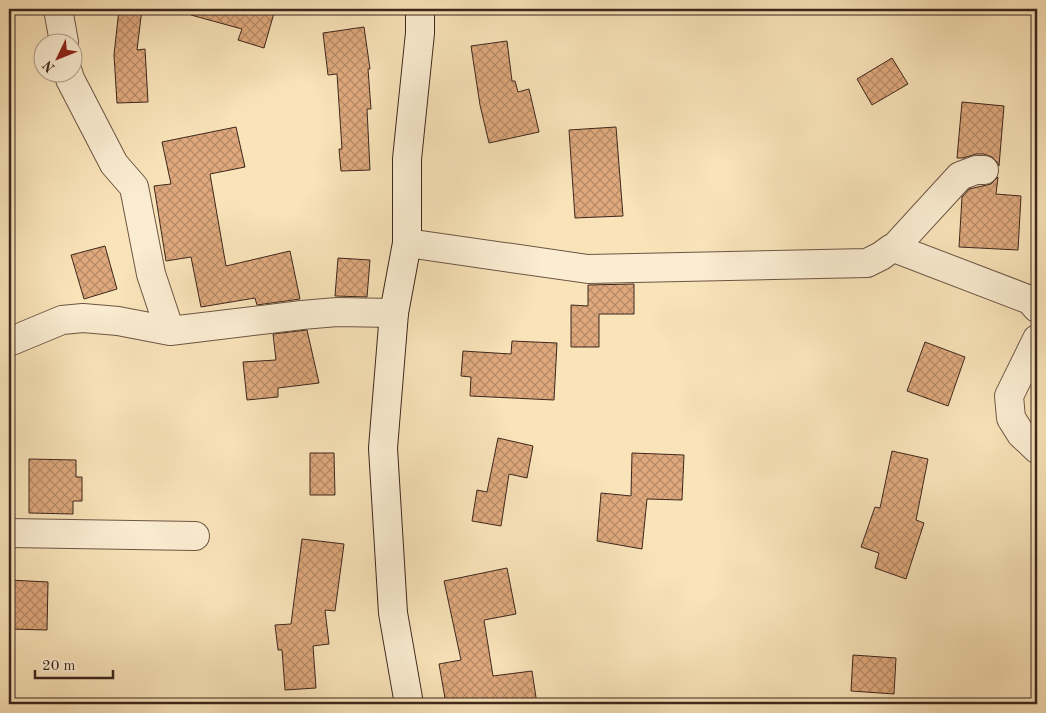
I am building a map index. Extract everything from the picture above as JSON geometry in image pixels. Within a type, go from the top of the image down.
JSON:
[{"type":"street","points":[[58,9],[62,32]]},
{"type":"street","points":[[409,704],[394,613],[383,448],[394,314],[407,243],[407,159],[420,33],[420,9]]},
{"type":"street","points":[[72,82],[114,164],[134,188],[151,274],[170,331]]},
{"type":"street","points":[[407,243],[588,269],[867,263],[894,248],[960,176],[976,170],[984,170]]},
{"type":"street","points":[[894,248],[1030,300],[1037,308]]},
{"type":"street","points":[[9,342],[62,320],[83,318],[118,321],[170,331],[337,312],[394,314]]},
{"type":"street","points":[[1037,339],[1009,396],[1011,418],[1021,434],[1037,449]]},
{"type":"street","points":[[9,533],[195,536]]},
{"type":"building","points":[[119,9],[142,9],[137,50],[145,49],[148,102],[117,103],[114,55]]},
{"type":"building","points":[[192,9],[256,9],[274,13],[264,48],[238,40],[242,29],[191,15]]},
{"type":"building","points":[[364,27],[370,69],[368,69],[371,109],[367,109],[370,170],[341,171],[339,149],[342,149],[337,74],[328,75],[323,33]]},
{"type":"building","points":[[507,41],[512,81],[515,81],[518,92],[529,89],[539,132],[489,143],[480,105],[471,46]]},
{"type":"building","points":[[892,58],[908,84],[872,105],[857,79]]},
{"type":"building","points":[[962,102],[1004,106],[999,166],[992,157],[984,154],[957,158]]},
{"type":"building","points":[[236,127],[245,167],[210,174],[226,266],[290,251],[300,299],[257,305],[255,298],[201,307],[191,257],[166,261],[154,186],[171,184],[162,142]]},
{"type":"building","points":[[616,127],[623,216],[575,218],[569,130]]},
{"type":"building","points":[[998,177],[996,194],[1021,196],[1018,250],[959,247],[962,197],[969,189],[991,184]]},
{"type":"building","points":[[105,246],[117,289],[84,299],[71,255]]},
{"type":"building","points":[[338,258],[370,260],[367,297],[335,296]]},
{"type":"building","points":[[634,284],[634,314],[599,314],[599,347],[571,347],[571,305],[588,306],[588,285]]},
{"type":"building","points":[[307,330],[319,383],[278,388],[278,397],[247,400],[243,362],[276,360],[273,334]]},
{"type":"building","points":[[512,341],[557,343],[554,400],[470,396],[471,377],[461,376],[463,351],[511,354]]},
{"type":"building","points":[[925,342],[965,357],[948,406],[907,391]]},
{"type":"building","points":[[498,438],[533,446],[527,478],[509,474],[501,526],[472,521],[477,490],[487,492]]},
{"type":"building","points":[[892,451],[928,459],[916,520],[924,523],[906,579],[875,568],[879,553],[861,547],[875,507],[880,508]]},
{"type":"building","points":[[310,453],[334,453],[335,495],[310,495]]},
{"type":"building","points":[[632,453],[684,455],[682,500],[647,499],[642,549],[597,541],[601,493],[631,496]]},
{"type":"building","points":[[29,459],[76,460],[76,477],[82,477],[82,501],[73,501],[73,514],[29,513]]},
{"type":"building","points":[[302,539],[344,544],[335,611],[325,610],[329,644],[313,646],[316,688],[285,690],[282,650],[278,650],[275,625],[291,624]]},
{"type":"building","points":[[507,568],[516,614],[484,620],[493,676],[532,671],[537,704],[446,704],[439,664],[461,660],[444,581]]},
{"type":"building","points":[[9,580],[48,582],[47,630],[9,629]]},
{"type":"building","points":[[853,655],[896,658],[894,694],[851,691]]}]
